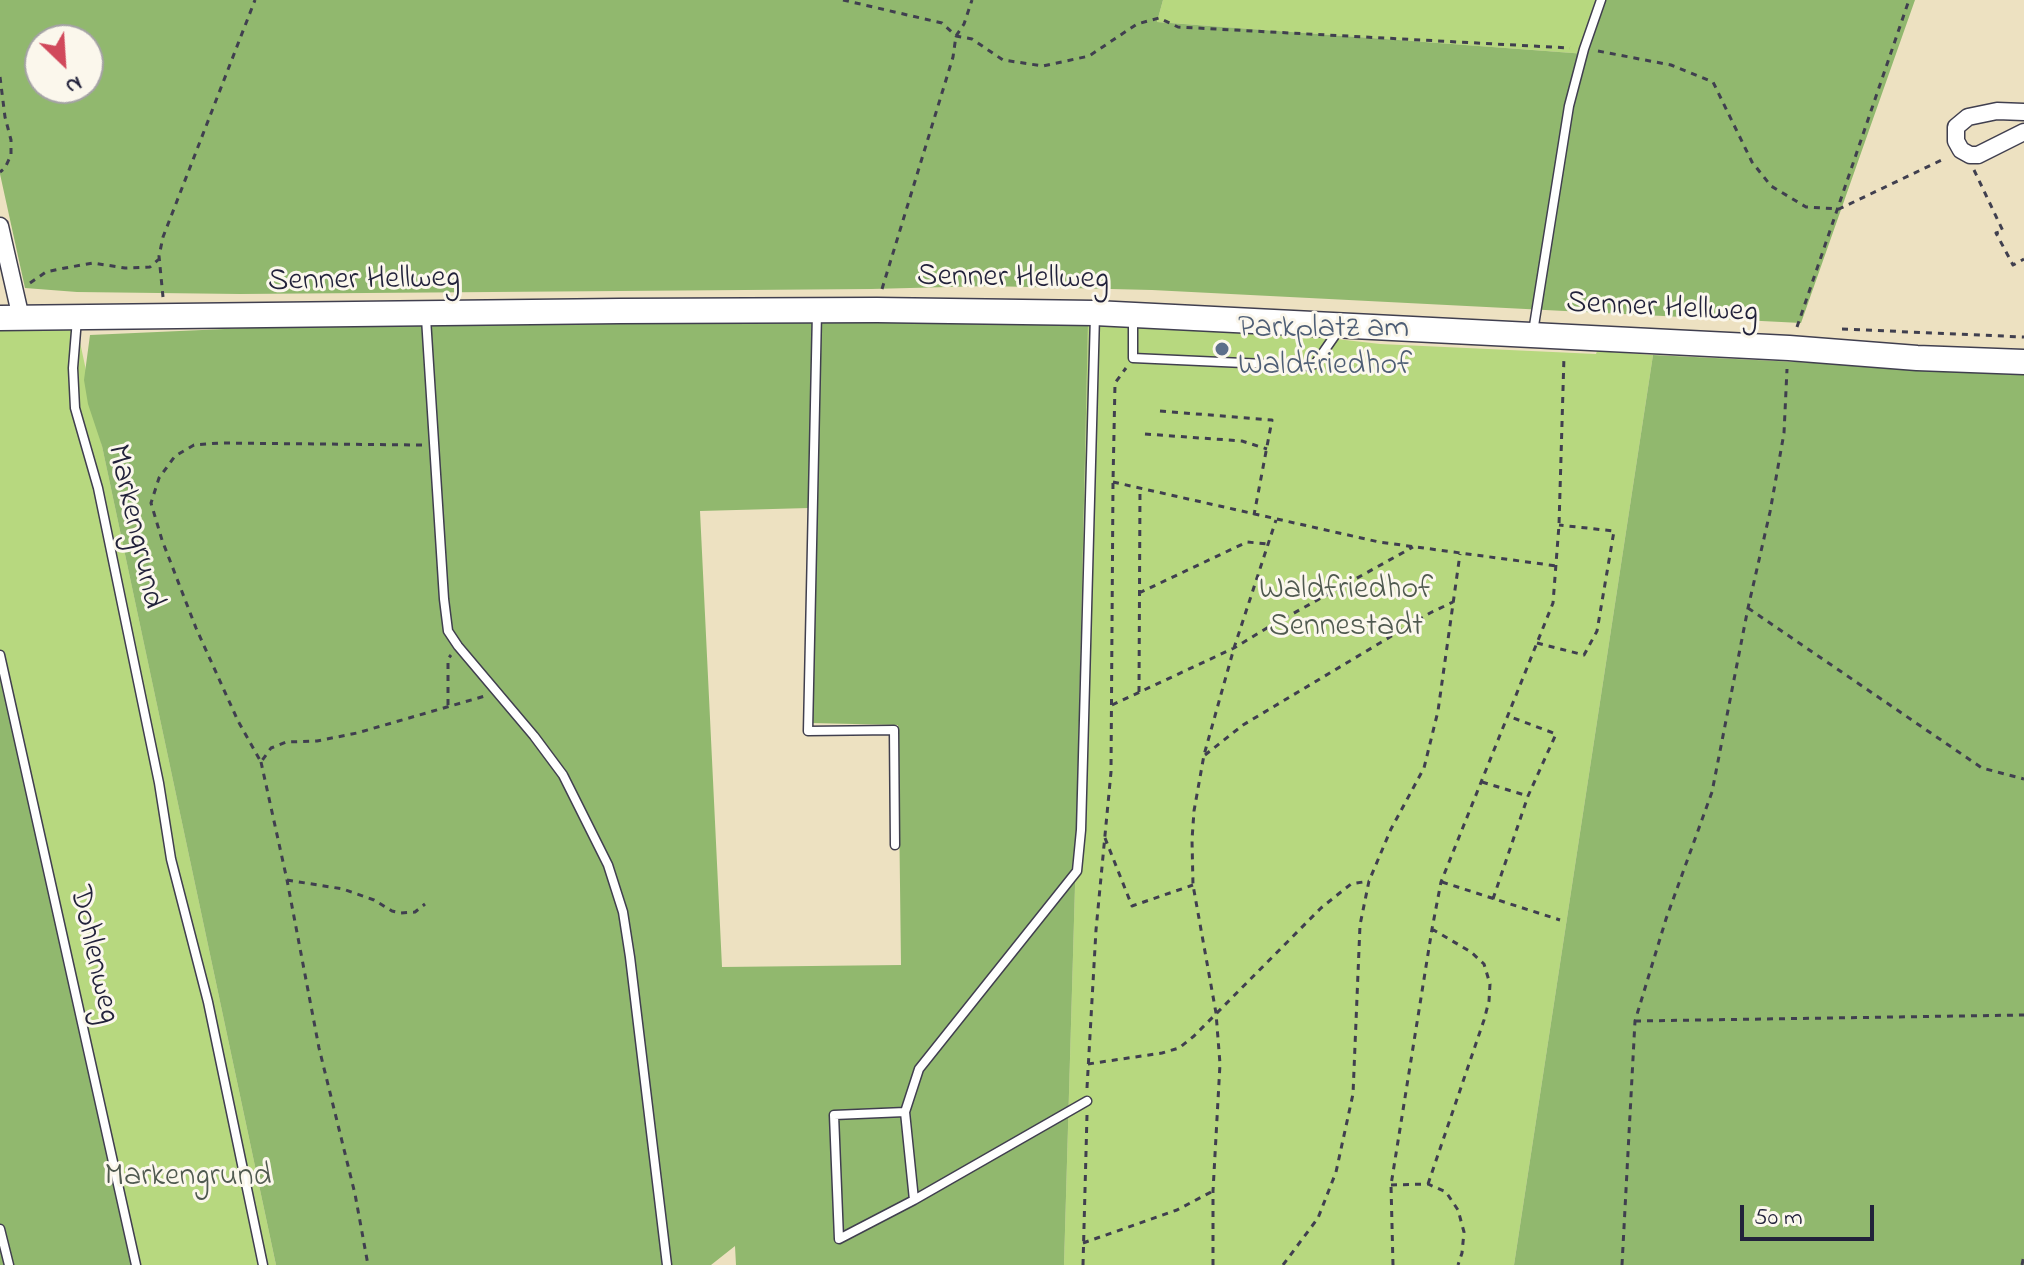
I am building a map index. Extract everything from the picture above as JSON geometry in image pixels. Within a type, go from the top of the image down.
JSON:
[{"type":"street","points":[[2024,112],[1997,111],[1968,117],[1956,127],[1956,141],[1970,152],[2024,132]]},
{"type":"street","points":[[0,226],[12,310]]},
{"type":"street","name":"Senner Hellweg","points":[[12,310],[77,316],[877,310],[1095,313],[1564,337],[1793,338],[1917,358],[2024,362]]},
{"type":"lane","points":[[1533,335],[1569,106],[1601,0]]},
{"type":"lane","points":[[817,311],[808,731],[894,730],[895,845]]},
{"type":"lane","points":[[426,313],[448,631],[563,775],[608,865],[623,912],[632,972],[667,1265]]},
{"type":"lane","points":[[914,1200],[905,1112],[919,1069],[1077,871],[1081,830],[1095,313]]},
{"type":"lane","points":[[1133,314],[1133,358],[1310,366],[1315,364],[1341,326]]},
{"type":"lane","name":"Markengrund","points":[[77,316],[73,368],[75,408],[98,488],[159,783],[171,859],[208,1002],[263,1265]]},
{"type":"lane","name":"Dohlenweg","points":[[0,655],[136,1265]]},
{"type":"lane","points":[[905,1112],[834,1115],[839,1239],[1087,1101]]},
{"type":"lane","points":[[0,1229],[9,1265]]},
{"type":"path","points":[[158,316],[163,298],[159,259],[163,237],[255,0]]},
{"type":"path","points":[[843,0],[942,23],[956,36],[972,39],[1003,60],[1043,66],[1089,56],[1137,24],[1159,18],[1178,27],[1584,49],[1671,65],[1713,82],[1752,162],[1771,186],[1806,207],[1839,209],[1970,152],[1974,171],[2003,231],[1996,233],[2013,265],[2024,259]]},
{"type":"path","points":[[877,310],[884,278],[953,57],[956,36],[964,24],[972,0]]},
{"type":"path","points":[[1622,1265],[1635,1021],[1666,919],[1712,792],[1770,512],[1784,433],[1793,338],[1909,0]]},
{"type":"path","points":[[0,77],[11,140],[11,155],[0,172]]},
{"type":"path","points":[[12,310],[46,272],[93,263],[125,268],[150,267],[159,259]]},
{"type":"path","points":[[1842,329],[2024,337]]},
{"type":"path","points":[[1393,1265],[1391,1185],[1441,882],[1553,603],[1559,525],[1564,337]]},
{"type":"path","points":[[1083,1265],[1088,1064],[1096,930],[1111,772],[1115,383],[1133,358]]},
{"type":"path","points":[[1160,411],[1272,420],[1254,515]]},
{"type":"path","points":[[1145,434],[1242,441],[1267,449]]},
{"type":"path","points":[[368,1265],[355,1194],[319,1048],[261,762],[238,721],[196,628],[151,503],[159,478],[175,456],[194,445],[434,445]]},
{"type":"path","points":[[1113,482],[1276,520],[1413,547],[1557,566]]},
{"type":"path","points":[[1139,693],[1140,488]]},
{"type":"path","points":[[1213,1265],[1213,1191],[1220,1064],[1216,1013],[1193,885],[1194,811],[1204,755],[1234,648],[1276,520]]},
{"type":"path","points":[[1537,643],[1584,655],[1597,631],[1614,531],[1559,525]]},
{"type":"path","points":[[1138,594],[1247,542],[1268,544]]},
{"type":"path","points":[[1112,705],[1234,648],[1413,547]]},
{"type":"path","points":[[1283,1265],[1318,1218],[1336,1172],[1353,1094],[1360,925],[1369,881],[1391,829],[1424,768],[1438,711],[1460,554]]},
{"type":"path","points":[[1204,755],[1243,725],[1453,602]]},
{"type":"path","points":[[1748,608],[1982,768],[2024,779]]},
{"type":"path","points":[[448,705],[448,659],[458,646]]},
{"type":"path","points":[[261,762],[271,748],[286,742],[317,741],[357,733],[497,693]]},
{"type":"path","points":[[1493,899],[1528,796],[1556,734],[1508,716]]},
{"type":"path","points":[[1482,782],[1528,796]]},
{"type":"path","points":[[1105,837],[1132,906],[1193,885]]},
{"type":"path","points":[[287,880],[343,889],[401,913],[415,912],[425,904]]},
{"type":"path","points":[[1088,1064],[1179,1048],[1321,908],[1351,884],[1369,881]]},
{"type":"path","points":[[1441,882],[1560,920]]},
{"type":"path","points":[[1428,1184],[1484,1020],[1490,984],[1484,964],[1478,958],[1432,929]]},
{"type":"path","points":[[1635,1021],[2024,1015]]},
{"type":"path","points":[[1391,1185],[1428,1184],[1446,1192],[1458,1210],[1464,1232],[1458,1265]]},
{"type":"path","points":[[1083,1243],[1177,1210],[1213,1191]]},
{"type":"path","points":[[2022,1265],[2024,1255]]},
{"type":"green space","points":[[0,0],[1163,0],[1157,22],[1586,54],[1605,0],[1915,0],[1801,323],[1152,290],[988,286],[240,294],[77,292],[25,288],[0,174]]},
{"type":"green space","points":[[1163,0],[1605,0],[1586,54],[1157,22]]},
{"type":"green space","points":[[812,322],[809,508],[700,511],[722,967],[901,965],[898,725],[811,723],[821,322],[1088,325],[1064,1265],[736,1265],[735,1246],[711,1265],[276,1265],[102,446],[88,404],[84,380],[90,335],[292,326]]},
{"type":"green space","name":"Waldfriedhof Sennestadt","points":[[1088,325],[1319,337],[1380,344],[1653,355],[1514,1265],[1064,1265]]},
{"type":"green space","name":"Markengrund","points":[[77,328],[276,1265],[0,1265],[0,329]]},
{"type":"green space","points":[[1653,355],[2024,373],[2024,1265],[1514,1265]]},
{"type":"green space","points":[[0,675],[65,970],[131,1265],[0,1265]]},
{"type":"place","name":"Parkplatz am Waldfriedhof","points":[[1222,349]]}]
